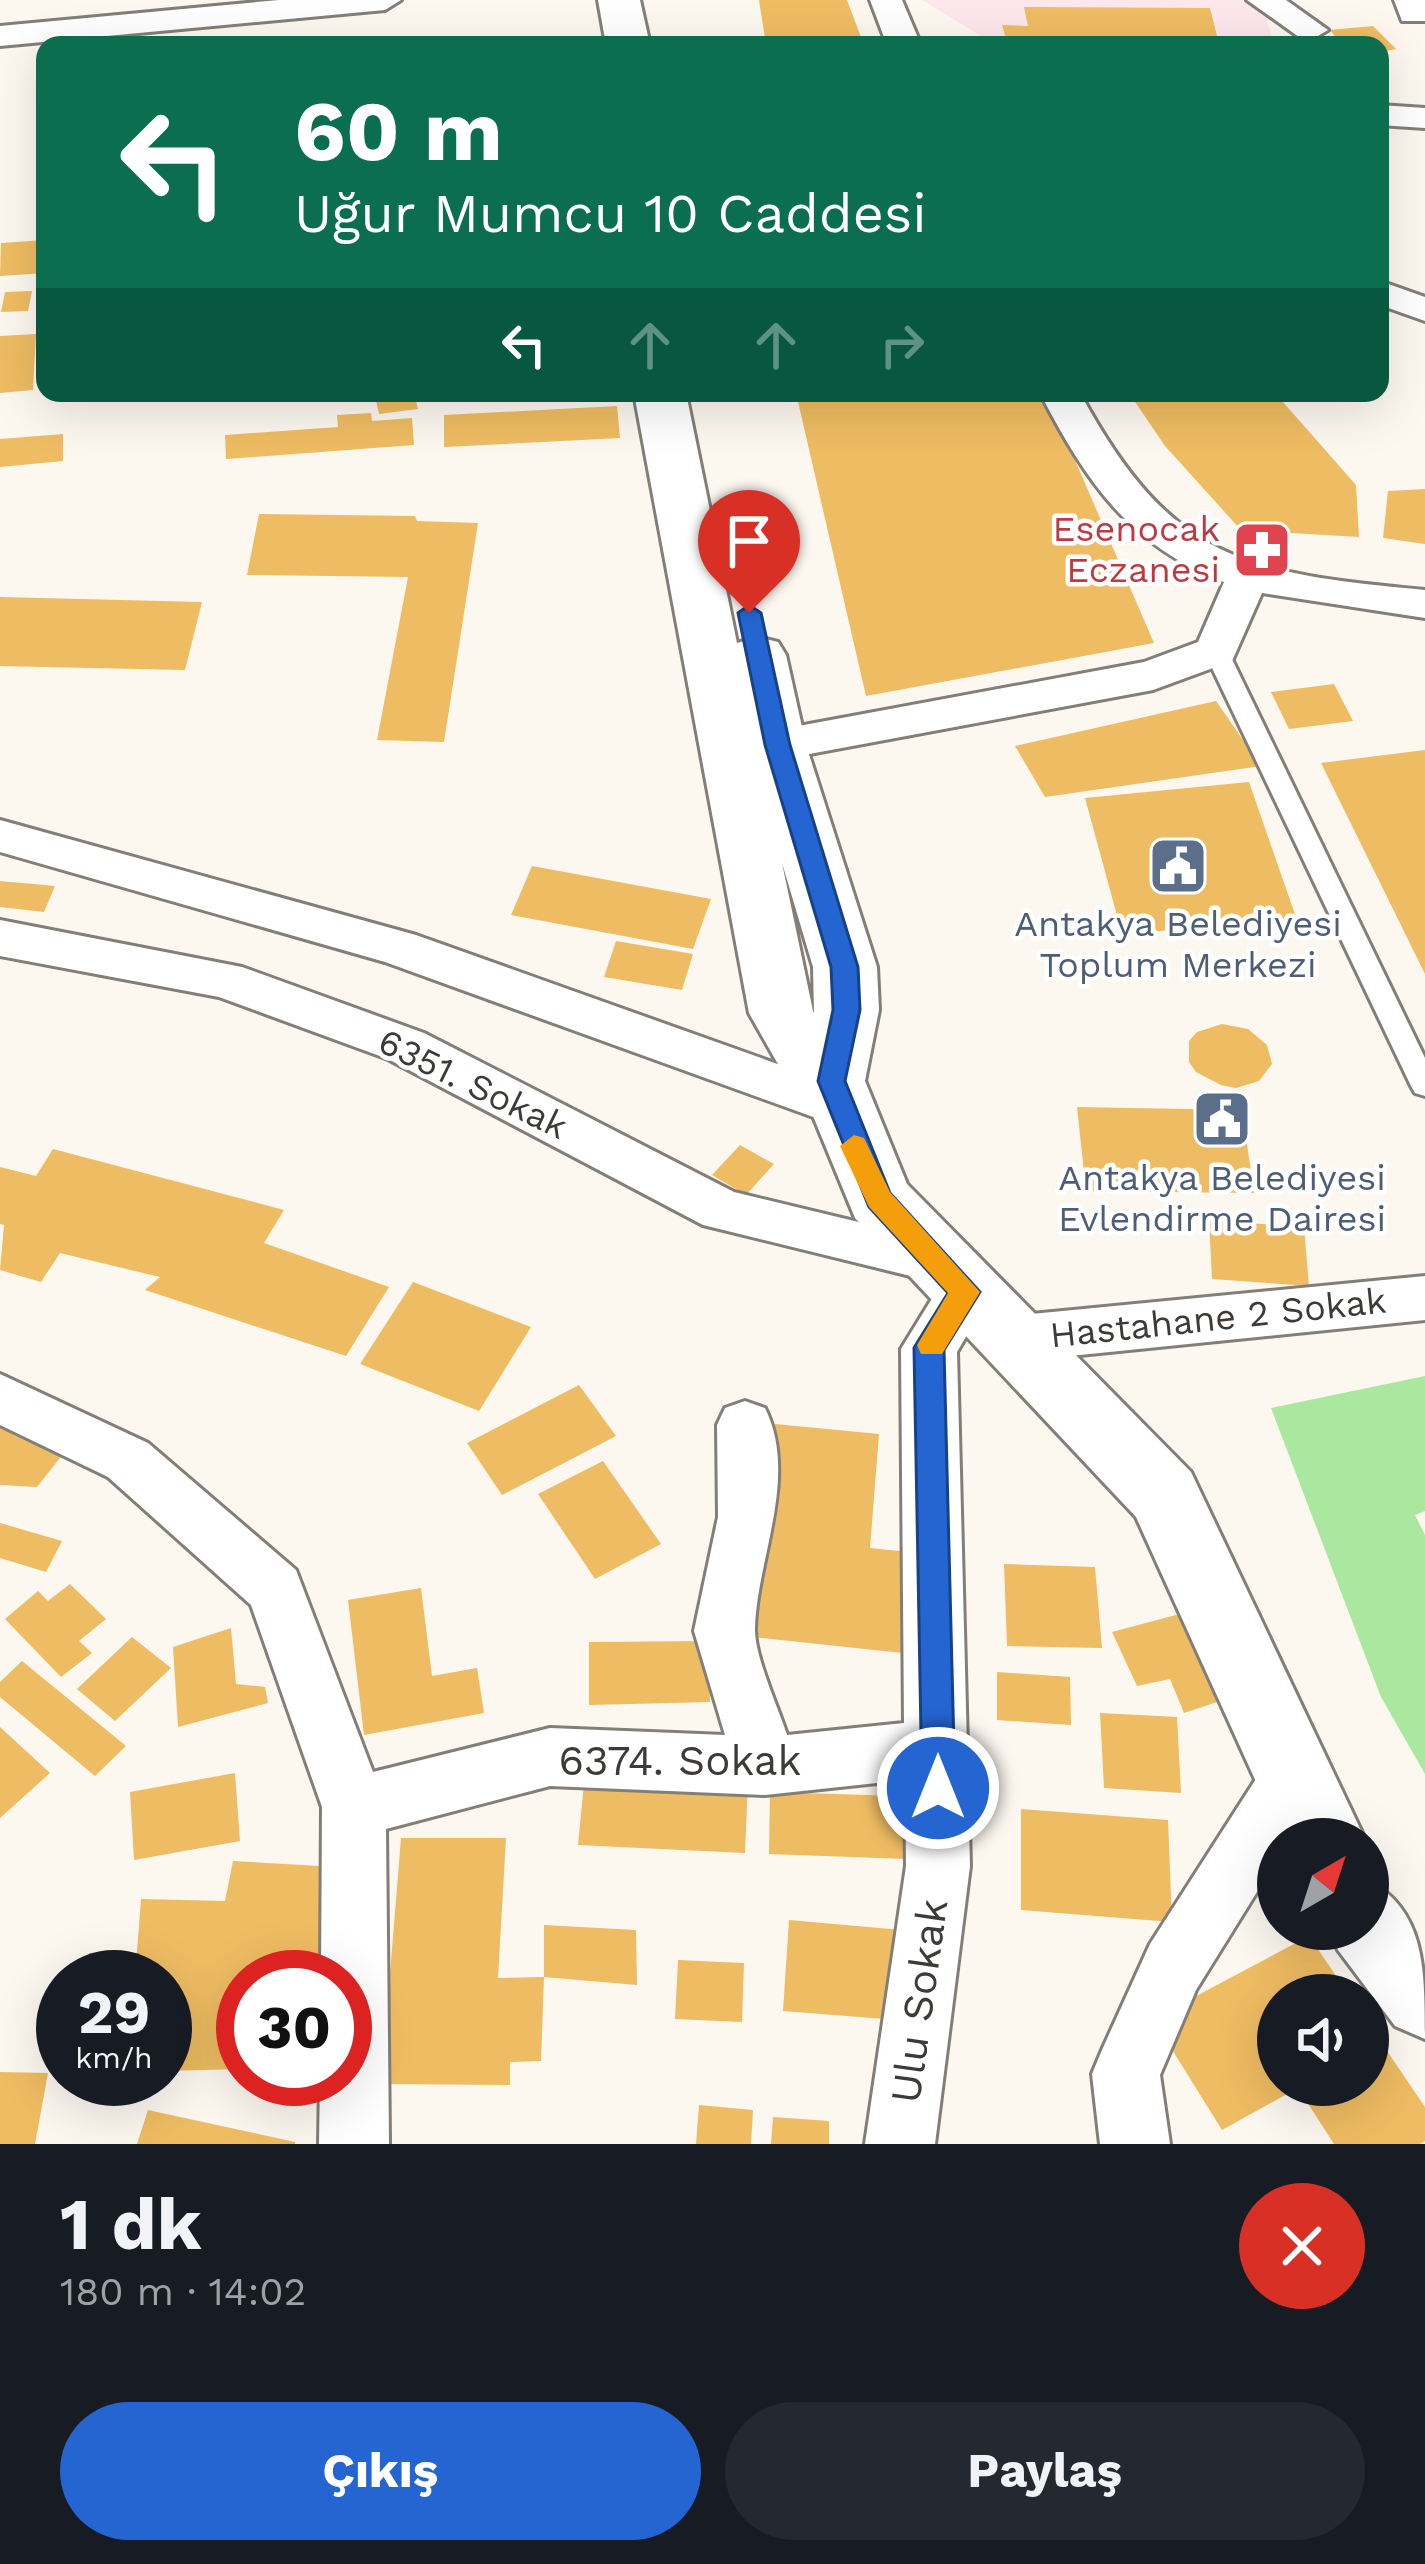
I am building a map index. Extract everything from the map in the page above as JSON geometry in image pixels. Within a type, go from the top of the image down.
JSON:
[{"type":"street","points":[[0,36],[385,0]]},
{"type":"street","points":[[581,0],[588,36]]},
{"type":"street","points":[[619,0],[626,36]]},
{"type":"street","points":[[886,0],[900,36]]},
{"type":"street","points":[[1263,0],[1308,25]]},
{"type":"street","points":[[1389,116],[1425,118]]},
{"type":"street","points":[[1389,296],[1425,310]]},
{"type":"street","points":[[662,402],[754,747]]},
{"type":"street","points":[[704,402],[754,747],[781,1012],[806,1056],[836,1094],[879,1199],[1164,1495],[1309,1807],[1173,1967],[1126,2074],[1135,2144]]},
{"type":"street","points":[[1065,402],[1123,497],[1183,551],[1246,580],[1340,597],[1425,604]]},
{"type":"street","points":[[754,747],[1153,675],[1216,651],[1246,580]]},
{"type":"street","points":[[0,836],[399,947],[836,1094]]},
{"type":"street","name":"6351. Sokak","points":[[0,938],[225,980],[406,1046],[722,1210],[971,1297]]},
{"type":"street","name":"Hastahane 2 Sokak","points":[[971,1297],[1425,1298]]},
{"type":"street","name":"Ulu Sokak","points":[[900,2144],[938,1866],[929,1348],[971,1297]]},
{"type":"street","points":[[0,1398],[128,1460],[275,1589],[354,1807],[354,2144]]},
{"type":"street","points":[[746,1425],[747,1517],[724,1631],[765,1766]]},
{"type":"street","name":"6374. Sokak","points":[[354,1807],[550,1757],[765,1766],[939,1748]]},
{"type":"street","points":[[1389,1949],[1425,1996]]},
{"type":"lane","points":[[1216,651],[1425,1086]]},
{"type":"shaded area","points":[[922,0],[1241,0],[1266,16],[1272,36],[981,36]]},
{"type":"green space","points":[[1425,1376],[1425,1511],[1415,1515],[1425,1535],[1425,1774],[1381,1697],[1271,1408]]},
{"type":"building","points":[[759,0],[847,0],[861,36],[765,36]]},
{"type":"building","points":[[1024,7],[1210,8],[1217,36],[1005,36],[1002,25],[1028,26]]},
{"type":"building","points":[[1373,26],[1383,36],[1335,36],[1330,30]]},
{"type":"building","points":[[36,241],[36,274],[0,276],[1,243]]},
{"type":"building","points":[[32,291],[28,311],[1,312],[5,292]]},
{"type":"building","points":[[36,334],[33,390],[0,393],[0,336]]},
{"type":"building","points":[[376,402],[416,402],[418,409],[379,414]]},
{"type":"building","points":[[798,402],[1050,402],[1154,643],[866,696]]},
{"type":"building","points":[[1135,402],[1283,402],[1356,485],[1359,537],[1241,530],[1165,446]]},
{"type":"building","points":[[617,406],[620,438],[444,447],[444,415]]},
{"type":"building","points":[[371,413],[372,421],[412,418],[414,445],[226,459],[225,435],[338,427],[337,415]]},
{"type":"building","points":[[63,434],[63,461],[0,467],[0,439]]},
{"type":"building","points":[[1425,489],[1425,544],[1383,538],[1388,491]]},
{"type":"building","points":[[259,514],[415,516],[417,521],[478,523],[444,742],[377,740],[408,577],[247,575]]},
{"type":"building","points":[[0,597],[202,602],[185,670],[0,666]]},
{"type":"building","points":[[1334,684],[1353,721],[1289,729],[1271,692]]},
{"type":"building","points":[[1216,701],[1261,766],[1045,797],[1015,746]]},
{"type":"building","points":[[1425,750],[1425,974],[1321,763]]},
{"type":"building","points":[[1249,782],[1297,920],[1122,934],[1085,798]]},
{"type":"building","points":[[532,866],[711,899],[693,949],[511,915]]},
{"type":"building","points":[[0,881],[55,886],[44,912],[0,907]]},
{"type":"building","points":[[616,941],[693,954],[682,990],[604,977]]},
{"type":"building","points":[[1222,1024],[1248,1029],[1267,1045],[1272,1064],[1259,1081],[1236,1088],[1221,1085],[1196,1072],[1189,1062],[1189,1041],[1197,1032]]},
{"type":"building","points":[[1077,1107],[1242,1110],[1254,1193],[1086,1191]]},
{"type":"building","points":[[740,1145],[774,1164],[746,1195],[712,1175]]},
{"type":"building","points":[[53,1149],[284,1210],[264,1243],[389,1287],[346,1356],[145,1290],[160,1277],[60,1253],[41,1282],[0,1270],[4,1225],[0,1224],[0,1167],[36,1176]]},
{"type":"building","points":[[1209,1220],[1304,1227],[1309,1286],[1212,1279]]},
{"type":"building","points":[[413,1282],[531,1327],[479,1411],[360,1364]]},
{"type":"building","points":[[579,1385],[616,1436],[502,1495],[467,1443]]},
{"type":"building","points":[[0,1416],[71,1444],[37,1487],[0,1485]]},
{"type":"building","points":[[775,1424],[879,1434],[870,1548],[919,1553],[912,1654],[752,1637]]},
{"type":"building","points":[[603,1461],[661,1544],[595,1579],[538,1494]]},
{"type":"building","points":[[0,1523],[62,1541],[46,1572],[0,1558]]},
{"type":"building","points":[[1004,1564],[1095,1567],[1102,1648],[1007,1646]]},
{"type":"building","points":[[70,1584],[106,1619],[79,1641],[92,1653],[61,1677],[5,1619],[38,1591],[48,1601]]},
{"type":"building","points":[[421,1588],[432,1676],[477,1668],[484,1713],[364,1735],[348,1600]]},
{"type":"building","points":[[1187,1612],[1223,1700],[1184,1713],[1170,1679],[1137,1686],[1112,1632]]},
{"type":"building","points":[[231,1628],[236,1684],[265,1687],[268,1703],[178,1727],[173,1647]]},
{"type":"building","points":[[132,1637],[171,1668],[115,1721],[77,1689]]},
{"type":"building","points":[[708,1641],[710,1702],[589,1705],[589,1642]]},
{"type":"building","points":[[22,1661],[126,1746],[95,1776],[0,1697],[0,1682]]},
{"type":"building","points":[[997,1672],[1070,1677],[1071,1725],[997,1720]]},
{"type":"building","points":[[1100,1713],[1177,1717],[1181,1793],[1104,1788]]},
{"type":"building","points":[[0,1727],[50,1773],[0,1818]]},
{"type":"building","points":[[235,1773],[240,1841],[134,1860],[130,1792]]},
{"type":"building","points":[[585,1773],[748,1782],[745,1853],[578,1845]]},
{"type":"building","points":[[770,1792],[932,1797],[934,1860],[769,1854]]},
{"type":"building","points":[[1021,1809],[1168,1820],[1172,1922],[1021,1910]]},
{"type":"building","points":[[401,1838],[506,1838],[498,1978],[544,1977],[541,2061],[510,2062],[510,2085],[381,2084]]},
{"type":"building","points":[[233,1861],[337,1867],[332,1950],[216,1950],[216,2070],[192,2070],[192,1950],[137,1950],[141,1899],[225,1901]]},
{"type":"building","points":[[789,1920],[913,1931],[911,2021],[783,2011]]},
{"type":"building","points":[[544,1925],[636,1930],[637,1985],[544,1977]]},
{"type":"building","points":[[1283,1950],[1318,1950],[1335,1974],[1257,1974],[1257,2106],[1265,2106],[1222,2130],[1153,2019]]},
{"type":"building","points":[[678,1960],[744,1963],[742,2022],[675,2019]]},
{"type":"building","points":[[1389,2054],[1425,2107],[1425,2141],[1334,2144],[1310,2106],[1389,2106]]},
{"type":"building","points":[[0,2072],[36,2073],[36,2106],[42,2106],[35,2144],[0,2144]]},
{"type":"building","points":[[699,2105],[753,2110],[751,2144],[696,2144]]},
{"type":"building","points":[[148,2110],[295,2142],[295,2144],[137,2144]]},
{"type":"building","points":[[773,2117],[829,2121],[829,2144],[771,2144]]},
{"type":"slow traffic","points":[[854,1146],[879,1199],[965,1292],[932,1345]]},
{"type":"place","name":"Esenocak Eczanesi","points":[[1262,550]]},
{"type":"place","name":"Antakya Belediyesi Toplum Merkezi","points":[[1178,866]]},
{"type":"place","name":"Antakya Belediyesi Evlendirme Dairesi","points":[[1222,1119]]},
{"type":"route","points":[[749,613],[778,745],[844,967],[847,1010],[832,1081],[879,1199],[965,1292],[929,1348],[938,1788]]}]
